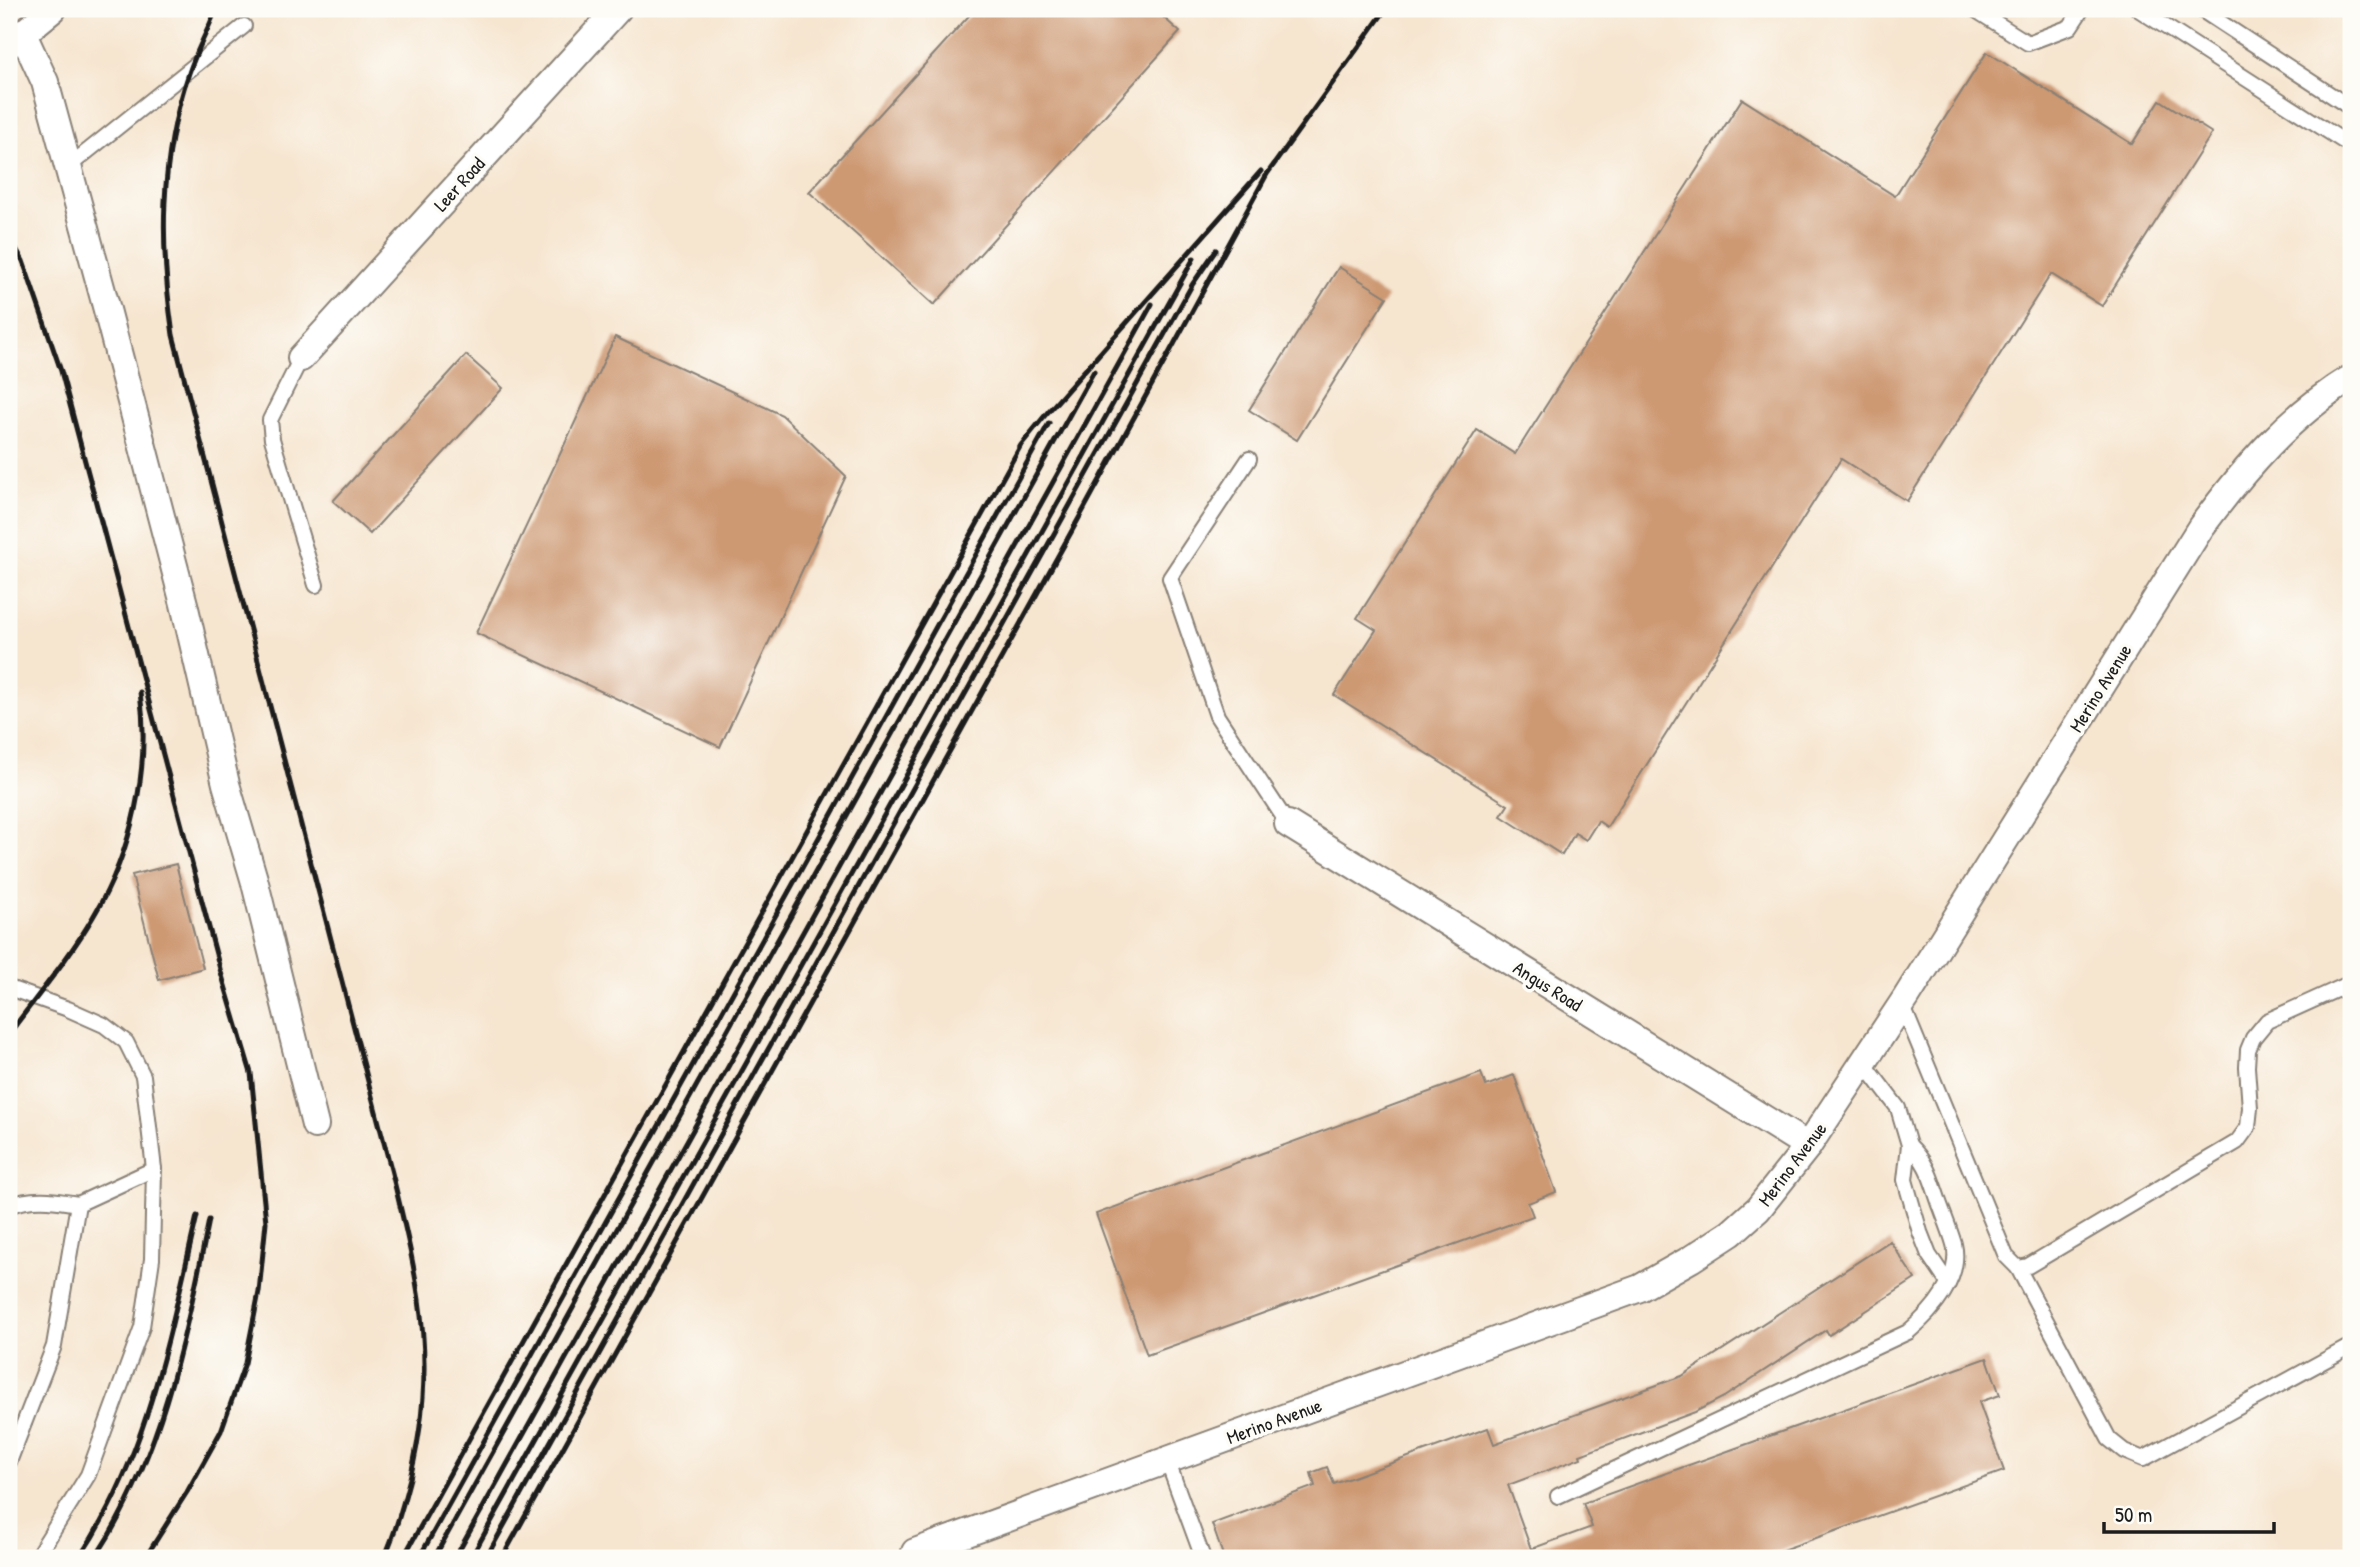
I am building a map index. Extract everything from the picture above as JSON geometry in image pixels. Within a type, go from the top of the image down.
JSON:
[{"type":"street","points":[[53,9],[16,39],[46,82],[184,604],[226,784],[254,879],[315,1125]]},
{"type":"street","name":"Leer Road","points":[[301,358],[618,9]]},
{"type":"street","name":"Merino Avenue","points":[[915,1552],[1640,1288],[1731,1233],[1758,1209],[1808,1146],[1902,1004],[2202,527],[2236,479],[2297,417],[2351,378]]},
{"type":"street","name":"Angus Road","points":[[1288,824],[1808,1146]]},
{"type":"lane","points":[[1974,9],[2028,43],[2070,27],[2082,9]]},
{"type":"lane","points":[[2138,9],[2351,146]]},
{"type":"lane","points":[[2200,9],[2351,108]]},
{"type":"lane","points":[[69,166],[244,26]]},
{"type":"lane","points":[[301,358],[270,420],[271,439],[316,585]]},
{"type":"lane","points":[[1250,459],[1170,578],[1217,716],[1288,824]]},
{"type":"lane","points":[[2018,1268],[2028,1266],[2237,1142],[2248,1127],[2250,1108],[2247,1067],[2248,1050],[2253,1038],[2267,1021],[2351,983]]},
{"type":"lane","points":[[9,988],[104,1025],[126,1042],[143,1076],[154,1169],[152,1259],[142,1327],[88,1475],[36,1558]]},
{"type":"lane","points":[[1902,1004],[2006,1256],[2018,1268],[2109,1439],[2124,1451],[2144,1459],[2351,1346]]},
{"type":"lane","points":[[1863,1062],[1898,1108],[1909,1145],[1905,1180],[1929,1255],[1948,1283]]},
{"type":"lane","points":[[1558,1496],[1908,1332],[1922,1321],[1935,1306],[1948,1283],[1955,1261],[1954,1246],[1926,1163],[1909,1145]]},
{"type":"lane","points":[[9,1206],[23,1200],[47,1199],[78,1204],[154,1169]]},
{"type":"lane","points":[[9,1462],[54,1346],[78,1204]]},
{"type":"lane","points":[[1167,1460],[1203,1558]]},
{"type":"building","points":[[975,9],[1154,9],[1180,32],[934,305],[809,192]]},
{"type":"building","points":[[1987,52],[2132,144],[2160,100],[2212,133],[2102,306],[2051,274],[1907,501],[1841,459],[1607,827],[1598,821],[1586,840],[1575,833],[1562,855],[1501,816],[1508,805],[1334,695],[1376,630],[1357,618],[1477,430],[1515,454],[1742,99],[1895,196]]},
{"type":"building","points":[[1339,267],[1387,297],[1297,440],[1249,410]]},
{"type":"building","points":[[615,337],[782,415],[846,476],[720,747],[476,633]]},
{"type":"building","points":[[466,355],[503,388],[370,534],[333,501]]},
{"type":"building","points":[[176,864],[203,968],[159,980],[132,875]]},
{"type":"building","points":[[1481,1073],[1486,1086],[1514,1075],[1556,1192],[1528,1203],[1533,1216],[1147,1355],[1096,1214]]},
{"type":"building","points":[[1890,1241],[1915,1279],[1829,1335],[1826,1330],[1724,1397],[1695,1412],[1508,1485],[1531,1549],[1592,1527],[1583,1503],[1987,1358],[2000,1395],[1979,1402],[2004,1471],[1760,1558],[1224,1558],[1212,1524],[1315,1486],[1311,1473],[1327,1467],[1334,1484],[1488,1428],[1494,1444],[1682,1376]]},
{"type":"railway","points":[[216,9],[189,73],[172,138],[167,171],[164,236],[169,302],[173,335],[392,1173],[418,1294],[423,1332],[422,1409],[406,1493],[384,1558]]},
{"type":"railway","points":[[502,1558],[1267,174],[1386,9]]},
{"type":"railway","points":[[403,1558],[1021,445],[1261,171]]},
{"type":"railway","points":[[9,236],[23,261],[61,371],[220,969],[251,1073],[266,1222],[259,1292],[245,1363],[221,1431],[187,1492],[145,1558]]},
{"type":"railway","points":[[486,1558],[1192,285],[1216,250]]},
{"type":"railway","points":[[471,1558],[1194,258]]},
{"type":"railway","points":[[455,1558],[1152,304]]},
{"type":"railway","points":[[434,1558],[1094,371]]},
{"type":"railway","points":[[419,1558],[1049,423]]},
{"type":"railway","points":[[9,1034],[84,932],[107,892],[118,865],[128,837],[140,779],[143,750],[140,692]]},
{"type":"railway","points":[[79,1558],[103,1519],[139,1436],[166,1350],[197,1216]]},
{"type":"railway","points":[[95,1558],[138,1479],[154,1438],[180,1352],[209,1220]]}]
